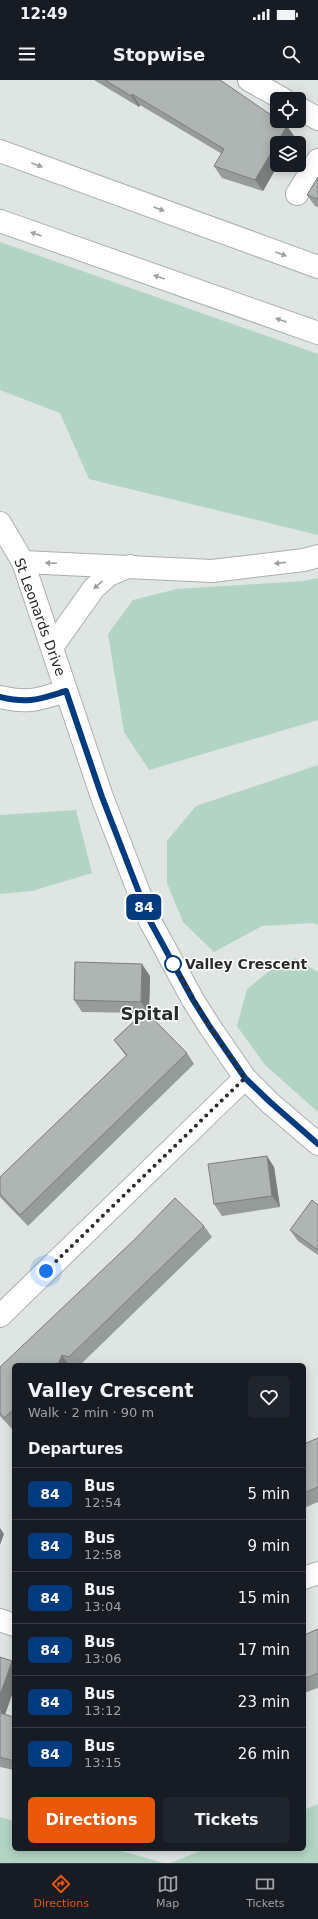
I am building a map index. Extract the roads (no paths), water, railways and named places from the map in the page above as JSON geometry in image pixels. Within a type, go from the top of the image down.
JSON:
[{"type":"main road","points":[[249,80],[270,92]]},
{"type":"main road","points":[[306,112],[318,119]]},
{"type":"main road","points":[[0,151],[318,267]]},
{"type":"main road","points":[[297,194],[318,160]]},
{"type":"main road","points":[[0,221],[318,333]]},
{"type":"main road","name":"St Leonards Drive","points":[[0,523],[23,562],[102,797],[150,921],[193,1000],[245,1078],[318,1144]]},
{"type":"main road","points":[[23,562],[212,571],[304,560],[318,556]]},
{"type":"main road","points":[[52,647],[94,588],[109,575],[132,566]]},
{"type":"main road","points":[[0,698],[17,701],[31,701],[66,691]]},
{"type":"main road","points":[[1,1314],[245,1078]]},
{"type":"main road","points":[[306,1577],[318,1573]]},
{"type":"main road","points":[[0,1620],[12,1624]]},
{"type":"place","name":"Valley Crescent","points":[[173,964]]},
{"type":"district","name":"Spital","points":[[150,1014]]}]
